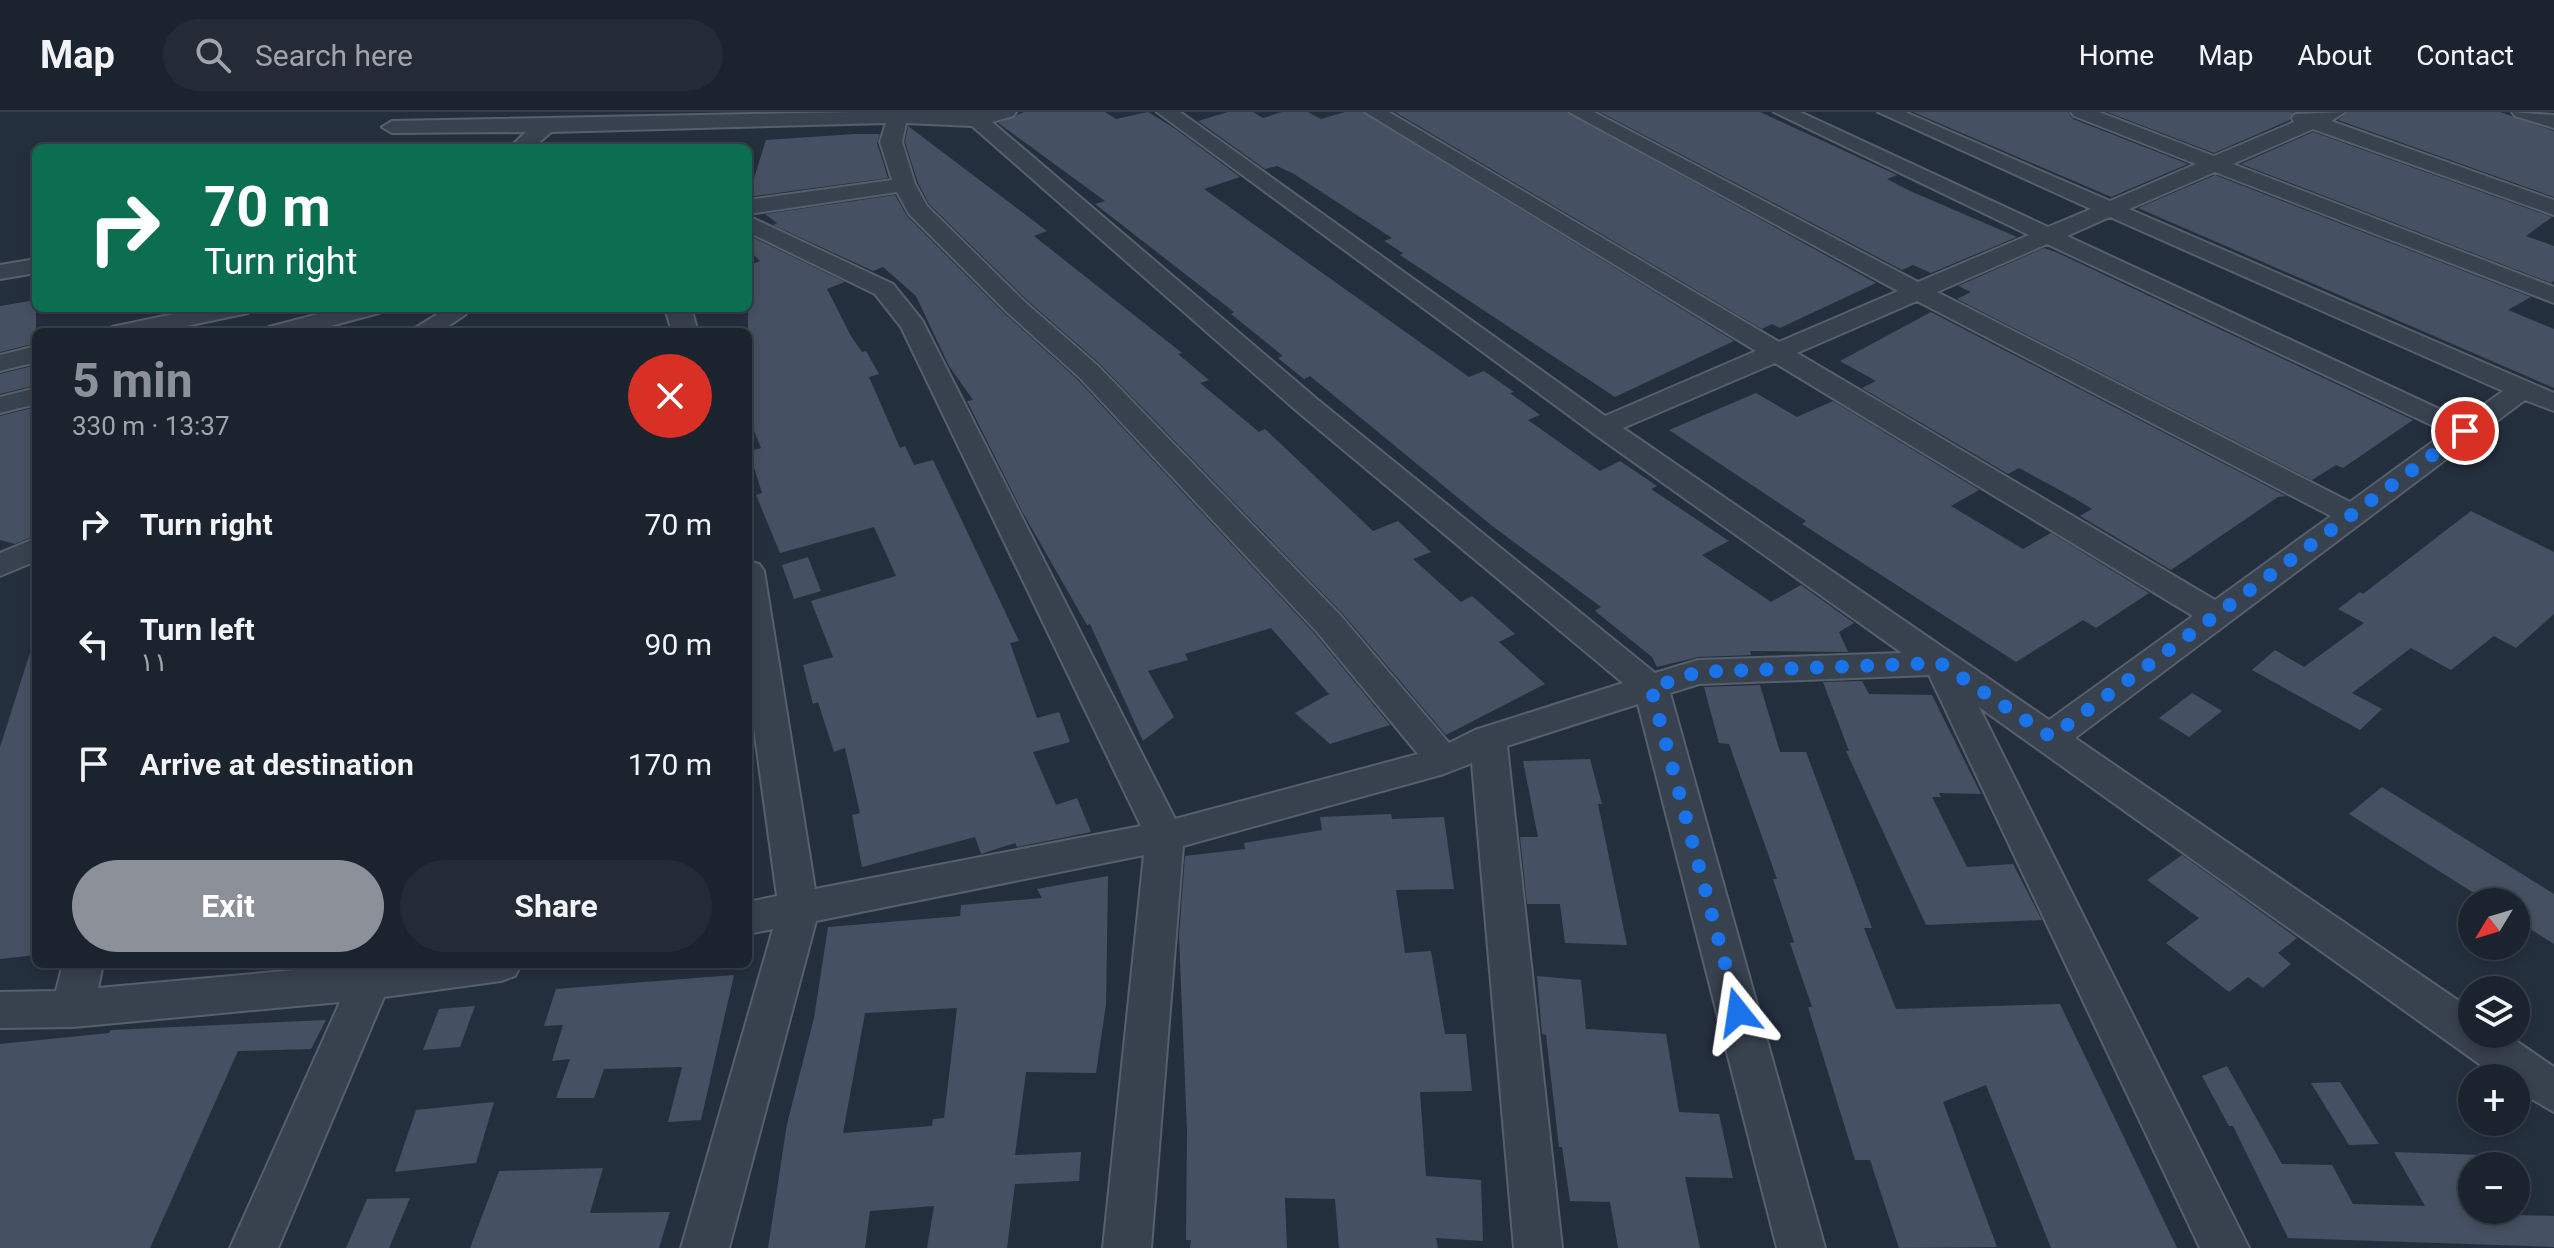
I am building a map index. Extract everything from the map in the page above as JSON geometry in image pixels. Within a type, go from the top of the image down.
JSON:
[{"type":"street","points":[[376,112],[377,122],[459,144]]},
{"type":"street","points":[[392,127],[898,117],[977,120],[1006,112]]},
{"type":"street","points":[[1167,112],[1603,427],[2458,1024]]},
{"type":"street","points":[[1375,112],[2216,615]]},
{"type":"street","points":[[1579,112],[1918,292],[2352,515]]},
{"type":"street","points":[[1784,112],[2465,431]]},
{"type":"street","points":[[1888,112],[2554,403]]},
{"type":"street","points":[[2081,112],[2554,296]]},
{"type":"street","points":[[2284,112],[2554,208]]},
{"type":"street","points":[[1603,427],[2335,112]]},
{"type":"street","points":[[2522,112],[2554,122]]},
{"type":"street","points":[[898,117],[891,142],[904,184],[917,209],[1017,308],[1088,371],[1329,624],[1444,761]]},
{"type":"street","points":[[977,120],[1308,406],[1651,688],[1801,1248]]},
{"type":"street","points":[[525,144],[546,126]]},
{"type":"street","points":[[752,206],[801,196],[860,192],[904,184]]},
{"type":"street","points":[[752,225],[884,289],[913,325],[1165,836],[1127,1248]]},
{"type":"street","points":[[0,272],[32,267]]},
{"type":"street","points":[[141,328],[219,312]]},
{"type":"street","points":[[293,328],[355,312]]},
{"type":"street","points":[[431,328],[453,318]]},
{"type":"street","points":[[0,363],[32,355]]},
{"type":"street","points":[[2051,737],[2523,389]]},
{"type":"street","points":[[0,405],[32,397]]},
{"type":"street","points":[[0,566],[32,550]]},
{"type":"street","points":[[705,1248],[799,909],[752,598]]},
{"type":"street","points":[[752,917],[1165,836],[1444,761],[1488,739],[1698,672],[1940,663]]},
{"type":"street","points":[[1940,663],[2225,1248]]},
{"type":"street","points":[[1488,739],[1538,1248]]},
{"type":"street","points":[[73,1009],[82,968]]},
{"type":"street","points":[[0,1010],[73,1009],[444,969]]},
{"type":"street","points":[[254,1248],[334,1070],[370,979]]},
{"type":"street","points":[[2490,1048],[2546,1092]]},
{"type":"building","points":[[1024,112],[1105,112],[1116,119],[1148,112],[1174,128],[1240,177],[1204,189],[1469,377],[1484,371],[1514,392],[1510,393],[1540,415],[1528,420],[1600,471],[1620,461],[1657,486],[1651,489],[1729,541],[1702,555],[1771,602],[1801,585],[1854,623],[1839,632],[1848,652],[1750,651],[1751,655],[1698,657],[1657,667],[1652,657],[1595,611],[1601,607],[1491,525],[1310,376],[1304,379],[1278,358],[1283,356],[1231,314],[1234,312],[1095,204],[1105,201],[998,123]]},
{"type":"building","points":[[1228,112],[1253,112],[1263,118],[1282,112],[1308,112],[1321,119],[1345,112],[1362,112],[1734,341],[1615,397],[1400,255],[1403,253],[1384,241],[1392,238],[1294,174],[1277,166],[1265,169],[1198,121]]},
{"type":"building","points":[[1395,112],[1566,112],[1876,283],[1780,328],[1772,324],[1762,329]]},
{"type":"building","points":[[1600,112],[1760,112],[1897,175],[1887,179],[1910,191],[2017,237],[1931,273],[1913,265],[1902,270]]},
{"type":"building","points":[[1913,112],[2068,112],[2073,119],[2188,164],[2111,197]]},
{"type":"building","points":[[2107,112],[2293,112],[2290,120],[2214,153]]},
{"type":"building","points":[[2348,112],[2500,112],[2554,131],[2554,197],[2338,120]]},
{"type":"building","points":[[908,126],[1047,231],[1034,236],[1182,353],[1178,354],[1209,380],[1200,383],[1259,432],[1265,429],[1373,531],[1398,521],[1431,552],[1413,559],[1461,602],[1472,596],[1515,634],[1499,642],[1545,684],[1446,735],[1343,614],[1099,363],[1028,301],[929,204],[918,183],[905,142]]},
{"type":"building","points":[[2313,132],[2552,217],[2526,236],[2554,246],[2554,281],[2551,283],[2241,164]]},
{"type":"building","points":[[880,134],[877,143],[888,178],[752,196],[752,184],[766,140]]},
{"type":"building","points":[[2215,175],[2531,297],[2508,310],[2554,329],[2554,388],[2138,208]]},
{"type":"building","points":[[895,195],[907,216],[1006,315],[1077,379],[1315,634],[1390,725],[1330,744],[1295,713],[1329,694],[1271,628],[1185,654],[1188,660],[1148,671],[1174,717],[1143,741],[1090,624],[1087,625],[1023,513],[967,401],[973,400],[949,366],[916,296],[883,267],[873,271],[773,225],[777,223],[765,214]]},
{"type":"building","points":[[752,237],[845,282],[827,289],[851,336],[862,352],[866,351],[879,374],[869,377],[900,448],[905,446],[914,465],[933,460],[1019,641],[1010,643],[1037,718],[1059,712],[1070,742],[1033,752],[1056,805],[1077,798],[1091,832],[1017,847],[1015,843],[981,854],[975,837],[862,867],[852,815],[860,813],[845,748],[834,752],[818,702],[813,704],[803,665],[833,657],[811,601],[896,576],[874,527],[780,553],[756,495],[762,493],[752,461],[752,450],[761,448],[752,426],[752,328],[748,328],[748,312],[752,312],[752,264],[760,261],[752,253]]},
{"type":"building","points":[[2044,248],[2413,420],[2343,468],[2336,465],[2312,480],[1957,299],[1971,292],[1958,286]]},
{"type":"building","points":[[32,301],[36,328],[32,328],[32,344],[0,352],[0,306]]},
{"type":"building","points":[[1931,312],[2286,496],[2278,497],[2171,570],[2080,516],[2092,509],[2074,498],[2019,468],[2008,474],[1862,388],[1876,381],[1840,361]]},
{"type":"building","points":[[32,366],[32,386],[0,394],[0,374]]},
{"type":"building","points":[[1756,393],[1797,417],[1833,401],[1979,490],[1951,506],[2023,549],[2051,533],[2149,593],[2096,628],[2083,620],[2016,662],[1802,524],[1806,521],[1669,430]]},
{"type":"building","points":[[32,408],[32,537],[15,544],[0,540],[0,416]]},
{"type":"building","points":[[2471,511],[2554,552],[2554,614],[2516,648],[2494,636],[2451,670],[2411,648],[2352,693],[2382,709],[2360,730],[2252,670],[2275,650],[2304,667],[2364,623],[2338,609],[2360,592],[2363,594]]},
{"type":"building","points":[[808,557],[821,591],[794,599],[782,565]]},
{"type":"building","points":[[32,653],[32,955],[0,959],[0,747]]},
{"type":"building","points":[[1862,681],[1869,694],[1932,695],[1981,794],[1939,793],[1941,797],[1932,797],[1967,867],[2013,864],[2042,920],[1926,925],[1846,751],[1849,751],[1823,682]]},
{"type":"building","points":[[1760,685],[1780,752],[1806,752],[1872,928],[1864,928],[1896,1009],[2060,1004],[2177,1248],[2051,1248],[1986,1085],[1943,1102],[1997,1247],[1899,1248],[1870,1160],[1855,1160],[1808,1007],[1812,1007],[1790,943],[1794,942],[1773,879],[1777,879],[1729,744],[1719,743],[1704,687]]},
{"type":"building","points":[[2192,693],[2222,711],[2189,737],[2159,718]]},
{"type":"building","points":[[1590,759],[1602,804],[1598,804],[1627,945],[1565,943],[1560,904],[1527,904],[1520,837],[1538,837],[1523,761]]},
{"type":"building","points":[[2382,787],[2554,894],[2554,944],[2530,929],[2530,888],[2466,888],[2349,814]]},
{"type":"building","points":[[1391,814],[1392,819],[1444,817],[1454,889],[1396,890],[1405,953],[1431,951],[1445,1034],[1466,1034],[1472,1091],[1420,1092],[1426,1176],[1481,1180],[1483,1241],[1436,1238],[1438,1248],[1339,1248],[1335,1199],[1285,1198],[1287,1248],[1190,1248],[1191,1240],[1186,1240],[1187,1131],[1179,935],[1185,856],[1245,849],[1244,843],[1322,830],[1320,817]]},
{"type":"building","points":[[2182,855],[2297,938],[2278,953],[2291,964],[2263,988],[2248,977],[2229,992],[2166,943],[2199,918],[2147,880]]},
{"type":"building","points":[[1108,876],[1106,1004],[1096,1073],[1026,1072],[1015,1155],[1081,1152],[1079,1181],[1015,1184],[1007,1248],[927,1248],[934,1206],[870,1211],[865,1248],[768,1248],[787,1124],[814,1018],[828,927],[960,916],[961,905],[1042,898],[1037,889]],"holes":[[[957,1008],[944,1118],[933,1119],[932,1126],[843,1133],[865,1013]]]},
{"type":"building","points":[[734,975],[701,1120],[668,1122],[682,1067],[604,1069],[594,1098],[556,1098],[570,1059],[552,1061],[563,1025],[544,1026],[556,989]]},
{"type":"building","points":[[1537,976],[1581,980],[1586,1029],[1666,1034],[1679,1112],[1719,1114],[1733,1178],[1685,1177],[1700,1248],[1618,1248],[1610,1202],[1570,1201],[1562,1147],[1559,1147],[1546,1035],[1542,1034]]},
{"type":"building","points":[[475,1006],[460,1047],[423,1050],[439,1009]]},
{"type":"building","points":[[326,1020],[311,1049],[238,1051],[150,1248],[0,1248],[0,1044],[109,1033],[111,1030]]},
{"type":"building","points":[[2227,1066],[2282,1164],[2332,1165],[2353,1204],[2425,1206],[2394,1152],[2458,1154],[2458,1224],[2530,1224],[2530,1215],[2554,1216],[2554,1247],[2288,1238],[2233,1126],[2229,1126],[2202,1076]]},
{"type":"building","points":[[2340,1082],[2379,1144],[2349,1145],[2311,1083]]},
{"type":"building","points":[[494,1102],[476,1163],[395,1172],[416,1110]]},
{"type":"building","points":[[603,1168],[590,1213],[670,1212],[659,1248],[470,1248],[499,1171]]},
{"type":"building","points":[[410,1198],[389,1248],[346,1248],[367,1199]]},
{"type":"route","points":[[1738,1012],[1651,688],[1698,672],[1940,663],[2051,737],[2465,431]]}]
